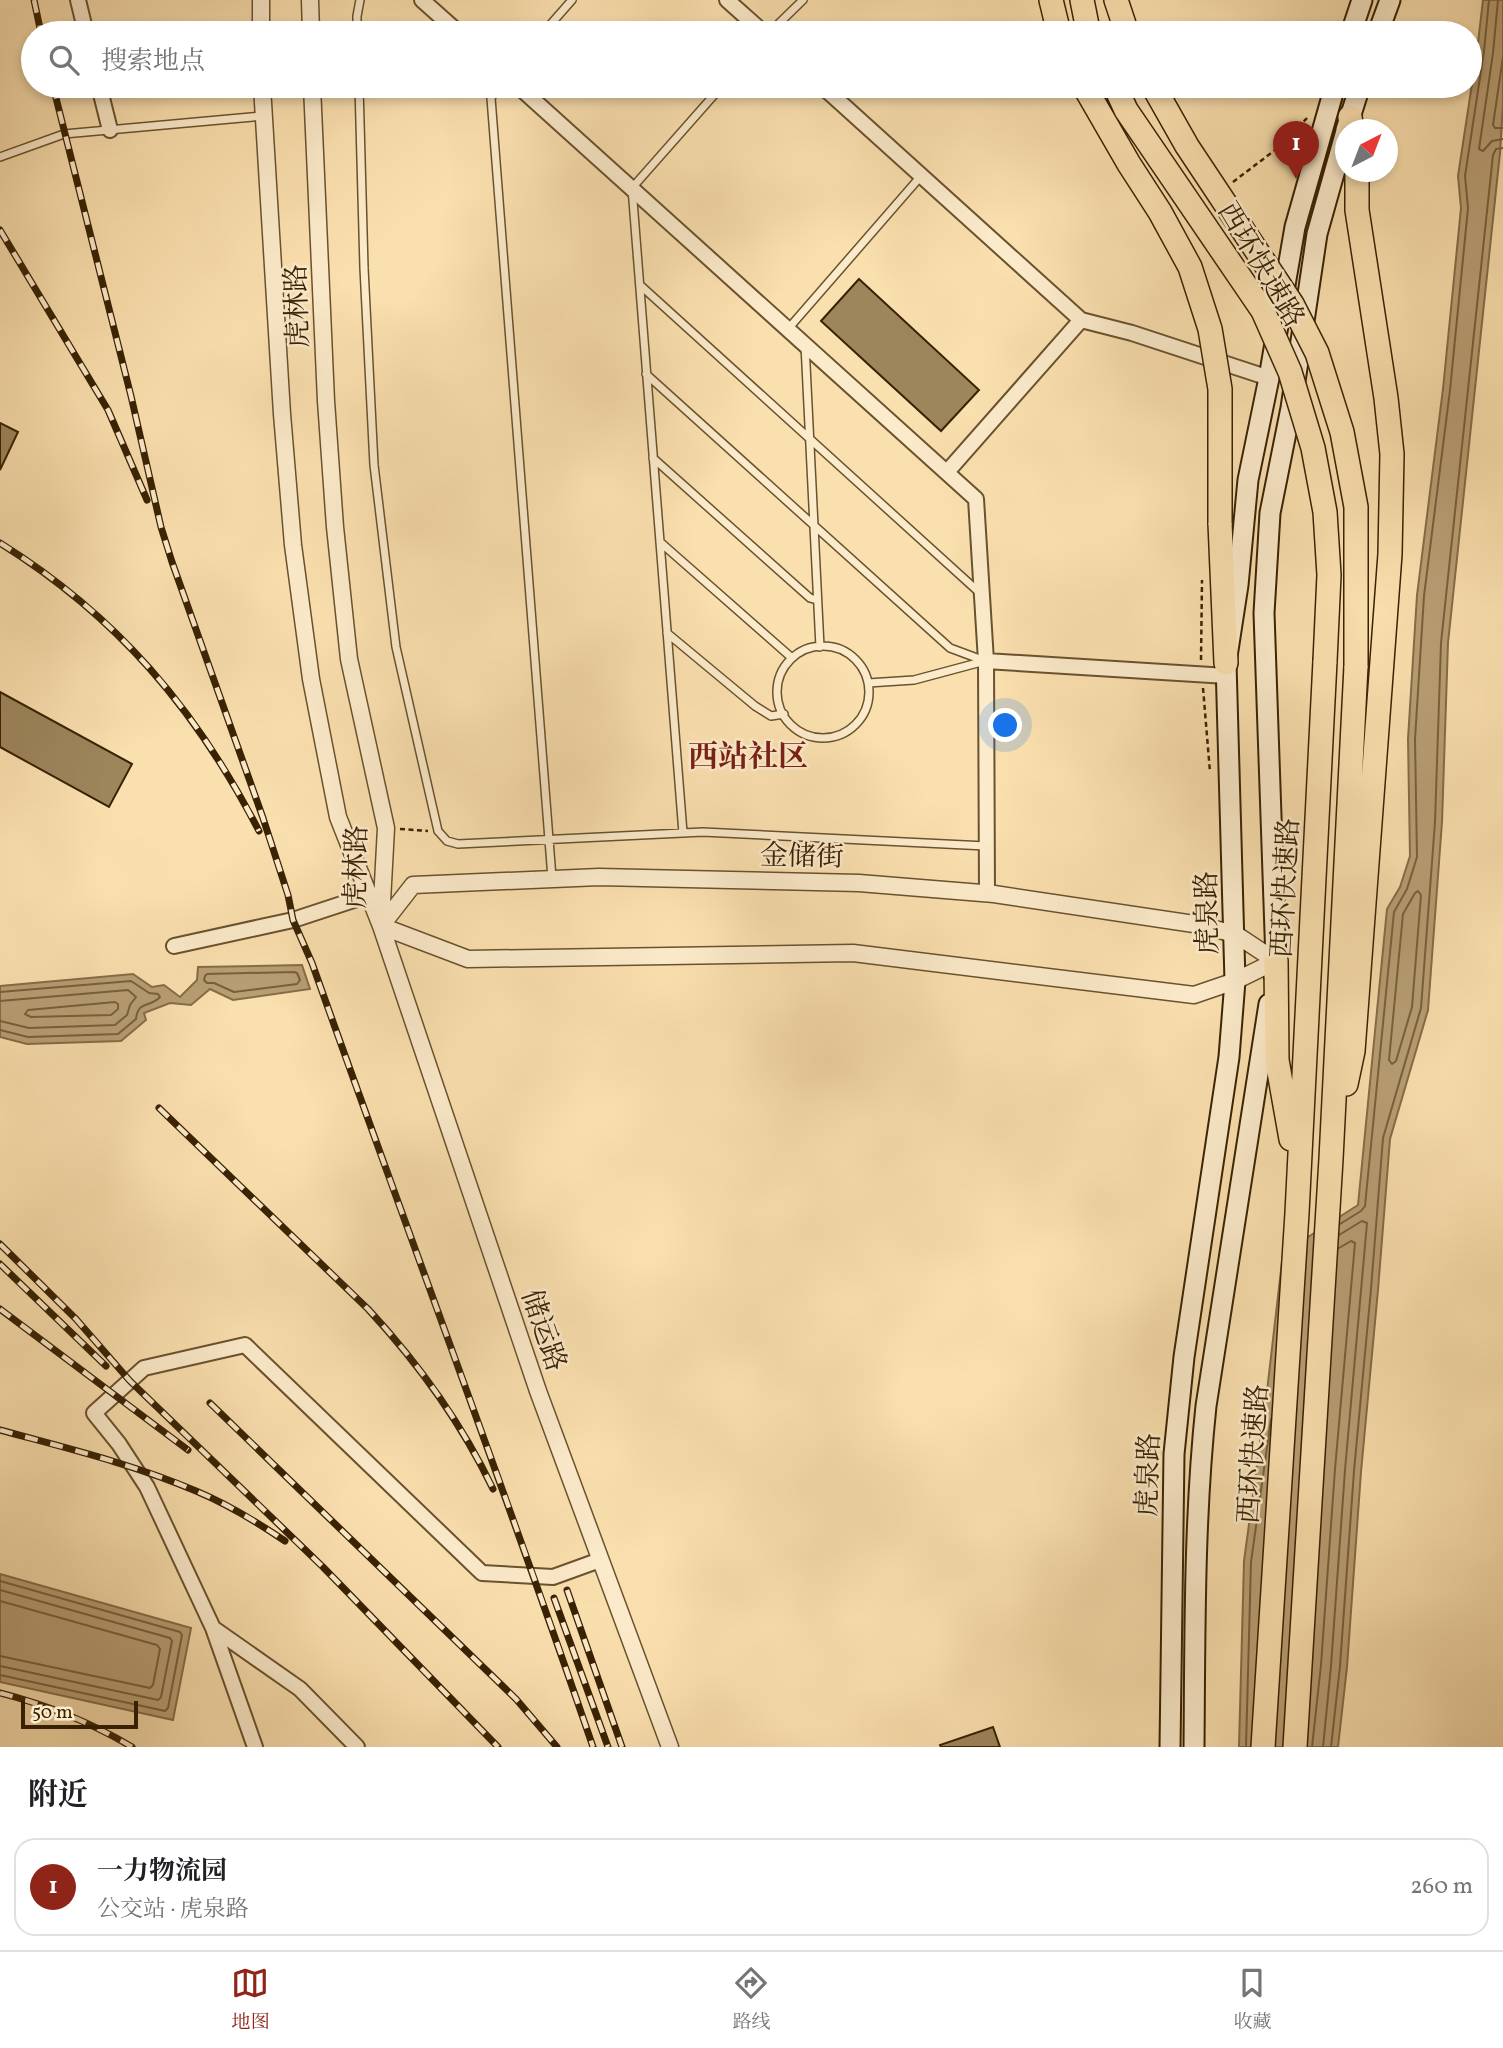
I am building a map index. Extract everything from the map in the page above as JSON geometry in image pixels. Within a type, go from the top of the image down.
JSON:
[{"type":"highway","points":[[1051,0],[1056,21]]},
{"type":"highway","points":[[1082,0],[1086,21]]},
{"type":"highway","points":[[1116,0],[1123,21]]},
{"type":"highway","points":[[1091,98],[1190,267],[1210,329],[1220,389],[1220,523],[1227,670]]},
{"type":"highway","name":"西环快速路","points":[[1122,98],[1134,121],[1263,311],[1290,372],[1313,448],[1325,512],[1329,575],[1325,661],[1297,1213],[1264,1747]]},
{"type":"highway","name":"西环快速路","points":[[1160,98],[1186,146],[1292,304],[1317,354],[1342,432],[1356,507],[1356,666],[1331,1160],[1295,1747]]},
{"type":"highway","points":[[1331,1160],[1353,1051],[1390,554],[1392,454],[1357,210],[1357,182]]},
{"type":"highway","points":[[1276,961],[1277,1060],[1298,1180]]},
{"type":"main road","points":[[1355,21],[1362,0]]},
{"type":"main road","points":[[1382,21],[1390,0]]},
{"type":"main road","name":"虎泉路","points":[[1170,1747],[1174,1454],[1184,1357],[1229,1057],[1235,981],[1236,934],[1227,670],[1248,480],[1295,227],[1332,98]]},
{"type":"main road","name":"虎泉路","points":[[1350,119],[1356,98]]},
{"type":"main road","name":"虎泉路","points":[[1194,1747],[1196,1533],[1200,1459],[1276,961],[1264,613],[1270,513],[1292,408],[1317,234],[1335,172]]},
{"type":"street","points":[[78,0],[83,21]]},
{"type":"street","points":[[261,0],[261,21]]},
{"type":"street","points":[[310,0],[311,21]]},
{"type":"street","points":[[422,0],[446,21]]},
{"type":"street","points":[[727,0],[752,21]]},
{"type":"street","points":[[102,98],[110,130]]},
{"type":"street","name":"虎林路","points":[[262,98],[282,414],[293,545],[311,679],[338,817],[381,926]]},
{"type":"street","name":"虎林路","points":[[313,98],[326,401],[335,527],[349,659],[386,828],[381,926]]},
{"type":"street","points":[[531,98],[976,499],[986,661],[986,893]]},
{"type":"street","points":[[835,98],[1081,320],[1132,333],[1269,378]]},
{"type":"street","points":[[947,472],[1081,320]]},
{"type":"street","points":[[986,661],[1227,670]]},
{"type":"street","name":"金储街","points":[[381,926],[413,885],[600,877],[859,883],[986,893],[1194,924],[1236,934],[1276,961]]},
{"type":"street","points":[[174,946],[293,920],[369,895]]},
{"type":"street","points":[[381,926],[468,959],[853,953],[1194,995],[1235,981],[1276,961]]},
{"type":"street","name":"储运路","points":[[381,926],[538,1391],[670,1747]]},
{"type":"street","points":[[255,1747],[213,1628],[147,1488],[119,1444],[94,1413],[145,1368],[245,1345],[482,1573],[554,1577],[600,1560]]},
{"type":"street","points":[[213,1628],[300,1689],[357,1747]]},
{"type":"lane","points":[[356,21],[360,0]]},
{"type":"lane","points":[[554,21],[572,0]]},
{"type":"lane","points":[[780,21],[803,0]]},
{"type":"lane","points":[[359,98],[364,268],[374,465],[396,647],[438,831],[447,841],[458,844],[716,832],[986,846]]},
{"type":"lane","points":[[491,98],[552,879]]},
{"type":"lane","points":[[683,833],[632,188],[711,98]]},
{"type":"lane","points":[[0,157],[64,134],[263,116]]},
{"type":"lane","points":[[789,330],[922,176]]},
{"type":"lane","points":[[639,284],[982,594]]},
{"type":"lane","points":[[805,344],[820,647]]},
{"type":"lane","points":[[646,373],[950,648],[986,661]]},
{"type":"lane","points":[[653,458],[810,598],[817,600]]},
{"type":"lane","points":[[660,542],[792,658]]},
{"type":"lane","points":[[667,633],[755,706],[771,716],[784,714]]},
{"type":"lane","points":[[820,647],[839,649],[853,657],[863,669],[868,683],[869,699],[864,713],[855,725],[842,734],[828,738],[813,737],[799,731],[788,721],[780,709],[777,694],[779,679],[792,658],[809,648],[820,647]]},
{"type":"lane","points":[[868,683],[914,680],[986,661]]},
{"type":"path","points":[[386,828],[438,831]]},
{"type":"water","points":[[1483,0],[1503,0],[1500,153],[1448,643],[1442,822],[1428,1010],[1390,1139],[1347,1667],[1338,1747],[1239,1747],[1244,1561],[1283,1253],[1358,1205],[1387,909],[1400,887],[1410,856],[1408,739],[1417,595],[1443,389],[1461,208],[1458,176],[1470,98],[1482,98],[1481,21]]},
{"type":"water","points":[[302,965],[310,989],[233,1000],[210,989],[191,1005],[170,1003],[144,1013],[146,1020],[121,1041],[27,1044],[0,1037],[0,986],[133,974],[152,987],[164,985],[180,997],[197,980],[198,967]]},
{"type":"water","points":[[0,1574],[191,1628],[173,1720],[0,1682]]},
{"type":"building","points":[[859,279],[979,390],[941,431],[821,321]]},
{"type":"building","points":[[0,423],[18,432],[0,470]]},
{"type":"building","points":[[0,692],[132,764],[109,807],[0,747]]},
{"type":"building","points":[[993,1727],[1000,1747],[940,1745]]},
{"type":"railway","points":[[34,0],[38,21]]},
{"type":"railway","points":[[56,98],[161,527],[172,562],[263,818],[288,895],[293,920],[312,963],[593,1747]]},
{"type":"railway","points":[[0,230],[108,410],[147,500]]},
{"type":"railway","points":[[0,543],[81,602],[117,634],[150,669],[208,745],[259,831]]},
{"type":"railway","points":[[159,1108],[386,1329],[453,1417],[493,1489]]},
{"type":"railway","points":[[0,1244],[76,1319],[130,1381],[323,1567],[498,1747]]},
{"type":"railway","points":[[0,1264],[106,1366]]},
{"type":"railway","points":[[0,1309],[188,1450]]},
{"type":"railway","points":[[210,1403],[516,1699],[557,1747]]},
{"type":"railway","points":[[0,1430],[99,1457],[172,1481],[208,1496],[285,1541]]},
{"type":"railway","points":[[567,1590],[622,1747]]},
{"type":"railway","points":[[554,1598],[608,1747]]},
{"type":"railway","points":[[0,1693],[68,1715],[132,1747]]},
{"type":"place","name":"一力物流园","points":[[1296,179]]},
{"type":"district","name":"西站社区","points":[[748,756]]}]
